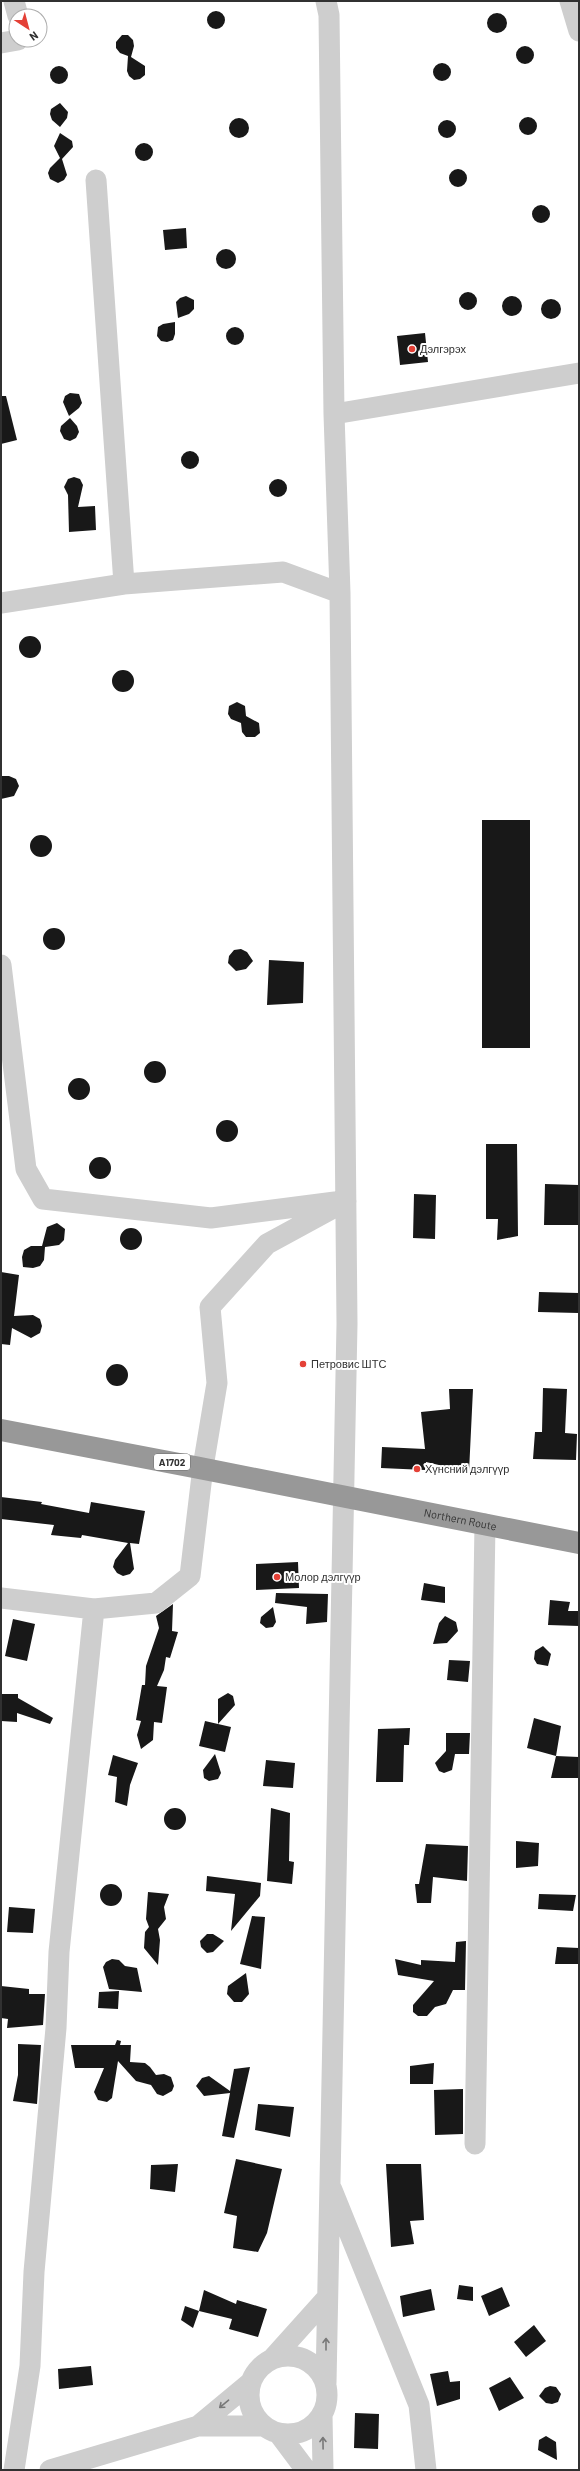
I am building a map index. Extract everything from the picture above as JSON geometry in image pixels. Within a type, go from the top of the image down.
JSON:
[{"type":"highway","name":"A1702","points":[[1,1430],[204,1467],[342,1498]]},
{"type":"highway","name":"Northern Route","points":[[342,1498],[579,1543]]},
{"type":"street","points":[[50,2470],[198,2426],[272,2430],[296,2434],[311,2427],[322,2415],[328,2400],[326,2383],[326,2299],[342,1498],[346,1416],[346,1201],[340,593],[334,414],[329,15],[326,1]]},
{"type":"street","points":[[570,1],[579,31]]},
{"type":"street","points":[[96,180],[124,584]]},
{"type":"street","points":[[334,414],[579,373]]},
{"type":"street","points":[[1,603],[124,584],[283,572],[340,593]]},
{"type":"street","points":[[1,966],[26,1169],[43,1199],[211,1218],[346,1201]]},
{"type":"street","points":[[1,1598],[94,1609],[156,1603],[190,1576],[204,1467],[217,1383],[210,1307],[267,1244],[346,1201]]},
{"type":"street","points":[[475,2144],[485,1524]]},
{"type":"street","points":[[14,2470],[30,2366],[34,2272],[56,2028],[60,1952],[94,1609]]},
{"type":"street","points":[[329,2182],[419,2405],[426,2470]]},
{"type":"street","points":[[198,2426],[251,2382],[259,2368],[273,2358],[326,2299]]},
{"type":"street","points":[[273,2358],[289,2355],[305,2359],[318,2369],[326,2383]]},
{"type":"street","points":[[251,2382],[249,2398],[253,2414],[272,2430],[306,2470]]},
{"type":"street","points":[[322,2415],[323,2470]]},
{"type":"building","points":[[212,11],[220,11],[225,16],[223,27],[220,29],[212,29],[207,24],[207,16]]},
{"type":"building","points":[[497,13],[504,16],[507,23],[504,30],[497,33],[490,30],[487,23],[490,16]]},
{"type":"building","points":[[122,35],[128,35],[133,40],[134,46],[131,57],[145,66],[145,75],[140,79],[134,80],[129,76],[127,71],[128,56],[120,53],[116,48],[116,42]]},
{"type":"building","points":[[521,46],[529,46],[534,51],[532,62],[529,64],[521,64],[516,59],[516,51]]},
{"type":"building","points":[[438,63],[446,63],[451,68],[449,79],[446,81],[438,81],[433,76],[433,68]]},
{"type":"building","points":[[55,66],[63,66],[68,71],[66,82],[63,84],[55,84],[50,79],[50,71]]},
{"type":"building","points":[[60,103],[68,112],[67,118],[60,127],[52,120],[50,114],[51,109]]},
{"type":"building","points":[[524,117],[532,117],[537,122],[535,133],[532,135],[524,135],[519,130],[519,122]]},
{"type":"building","points":[[239,118],[246,121],[249,128],[246,135],[239,138],[232,135],[229,128],[232,121]]},
{"type":"building","points":[[443,120],[451,120],[456,125],[454,136],[451,138],[443,138],[438,133],[438,125]]},
{"type":"building","points":[[60,133],[72,141],[73,147],[62,159],[67,175],[64,180],[58,183],[50,179],[48,173],[50,168],[60,158],[54,146]]},
{"type":"building","points":[[140,143],[148,143],[153,148],[151,159],[148,161],[140,161],[135,156],[135,148]]},
{"type":"building","points":[[454,169],[462,169],[467,174],[465,185],[462,187],[454,187],[449,182],[449,174]]},
{"type":"building","points":[[537,205],[545,205],[550,210],[548,221],[545,223],[537,223],[532,218],[532,210]]},
{"type":"building","points":[[186,228],[187,248],[165,250],[163,230]]},
{"type":"building","points":[[226,249],[233,252],[236,259],[233,266],[226,269],[219,266],[216,259],[219,252]]},
{"type":"building","points":[[464,292],[472,292],[477,297],[475,308],[472,310],[464,310],[459,305],[459,297]]},
{"type":"building","points":[[186,296],[194,300],[194,309],[189,314],[178,318],[176,302],[180,298]]},
{"type":"building","points":[[512,296],[519,299],[522,306],[519,313],[512,316],[505,313],[502,306],[505,299]]},
{"type":"building","points":[[551,299],[558,302],[561,309],[558,316],[551,319],[544,316],[541,309],[544,302]]},
{"type":"building","points":[[175,322],[175,334],[173,340],[167,342],[161,341],[157,336],[158,327],[163,324]]},
{"type":"building","points":[[231,327],[239,327],[244,332],[242,343],[239,345],[231,345],[226,340],[226,332]]},
{"type":"building","name":"Дэлгэрэх","points":[[425,333],[428,362],[400,365],[397,336]]},
{"type":"building","points":[[70,393],[79,394],[82,403],[79,408],[69,416],[63,402],[65,396]]},
{"type":"building","points":[[1,396],[6,396],[17,440],[1,444]]},
{"type":"building","points":[[70,418],[77,426],[79,432],[76,438],[70,441],[64,439],[60,431],[61,426]]},
{"type":"building","points":[[186,451],[194,451],[199,456],[197,467],[194,469],[186,469],[181,464],[181,456]]},
{"type":"building","points":[[74,477],[80,479],[83,485],[78,507],[95,506],[96,530],[69,532],[68,495],[64,487],[68,479]]},
{"type":"building","points":[[274,479],[282,479],[287,484],[285,495],[282,497],[274,497],[269,492],[269,484]]},
{"type":"building","points":[[30,636],[38,639],[41,647],[38,655],[30,658],[22,655],[19,647],[22,639]]},
{"type":"building","points":[[123,670],[131,673],[134,681],[131,689],[123,692],[115,689],[112,681],[115,673]]},
{"type":"building","points":[[237,702],[245,706],[246,716],[259,723],[260,733],[255,737],[246,737],[242,732],[241,723],[231,719],[228,714],[229,706]]},
{"type":"building","points":[[1,776],[9,776],[16,779],[19,786],[14,796],[1,799]]},
{"type":"building","points":[[482,820],[530,820],[530,1048],[482,1048]]},
{"type":"building","points":[[41,835],[49,838],[52,846],[49,854],[41,857],[33,854],[30,846],[33,838]]},
{"type":"building","points":[[54,928],[62,931],[65,939],[62,947],[54,950],[46,947],[43,939],[46,931]]},
{"type":"building","points":[[241,949],[247,952],[253,961],[246,969],[236,971],[228,963],[229,956],[234,950]]},
{"type":"building","points":[[269,960],[304,962],[303,1003],[267,1005]]},
{"type":"building","points":[[155,1061],[163,1064],[166,1072],[163,1080],[155,1083],[147,1080],[144,1072],[147,1064]]},
{"type":"building","points":[[79,1078],[87,1081],[90,1089],[87,1097],[79,1100],[71,1097],[68,1089],[71,1081]]},
{"type":"building","points":[[227,1120],[235,1123],[238,1131],[235,1139],[227,1142],[219,1139],[216,1131],[219,1123]]},
{"type":"building","points":[[486,1144],[517,1144],[518,1236],[497,1240],[498,1219],[486,1219]]},
{"type":"building","points":[[100,1157],[108,1160],[111,1168],[108,1176],[100,1179],[92,1176],[89,1168],[92,1160]]},
{"type":"building","points":[[545,1184],[579,1185],[579,1225],[544,1225]]},
{"type":"building","points":[[414,1194],[436,1195],[435,1239],[413,1238]]},
{"type":"building","points":[[57,1223],[65,1229],[64,1240],[59,1245],[45,1247],[44,1260],[40,1266],[33,1268],[23,1267],[22,1257],[24,1250],[31,1246],[42,1246],[47,1227]]},
{"type":"building","points":[[131,1228],[139,1231],[142,1239],[139,1247],[131,1250],[123,1247],[120,1239],[123,1231]]},
{"type":"building","points":[[1,1272],[19,1275],[14,1316],[33,1315],[40,1319],[42,1326],[40,1333],[31,1338],[12,1328],[10,1345],[1,1344]]},
{"type":"building","points":[[539,1292],[579,1293],[578,1313],[538,1312]]},
{"type":"building","points":[[117,1364],[125,1367],[128,1375],[125,1383],[117,1386],[109,1383],[106,1375],[109,1367]]},
{"type":"building","points":[[543,1388],[567,1389],[565,1433],[577,1434],[576,1460],[533,1459],[535,1432],[542,1432]]},
{"type":"building","points":[[449,1389],[473,1389],[469,1472],[426,1462],[425,1470],[381,1468],[382,1447],[425,1449],[421,1412],[450,1409]]},
{"type":"building","points":[[1,1497],[42,1502],[41,1504],[89,1513],[91,1502],[145,1511],[139,1544],[130,1543],[134,1569],[130,1574],[123,1576],[117,1573],[113,1567],[115,1560],[128,1543],[82,1535],[81,1538],[51,1535],[54,1525],[1,1519]]},
{"type":"building","name":"Молор дэлгүүр","points":[[298,1562],[299,1588],[256,1590],[256,1564]]},
{"type":"building","points":[[424,1583],[445,1587],[445,1603],[421,1600]]},
{"type":"building","points":[[276,1593],[328,1594],[327,1622],[306,1624],[307,1607],[275,1603]]},
{"type":"building","points":[[550,1600],[570,1602],[568,1611],[579,1611],[579,1626],[548,1625]]},
{"type":"building","points":[[173,1604],[172,1631],[178,1632],[170,1658],[166,1657],[164,1670],[157,1686],[167,1687],[162,1723],[154,1722],[153,1740],[141,1749],[137,1735],[141,1721],[136,1720],[142,1685],[145,1685],[146,1666],[159,1628],[156,1616]]},
{"type":"building","points":[[273,1607],[276,1622],[273,1627],[266,1628],[260,1623],[261,1617]]},
{"type":"building","points":[[445,1616],[456,1622],[458,1631],[447,1643],[433,1644],[439,1623]]},
{"type":"building","points":[[13,1619],[35,1624],[27,1661],[5,1656]]},
{"type":"building","points":[[543,1646],[551,1654],[548,1666],[537,1664],[534,1659],[535,1651]]},
{"type":"building","points":[[449,1660],[470,1661],[468,1682],[447,1680]]},
{"type":"building","points":[[228,1693],[233,1696],[235,1705],[218,1724],[218,1699]]},
{"type":"building","points":[[1,1694],[18,1694],[18,1698],[53,1718],[50,1724],[17,1713],[17,1722],[1,1721]]},
{"type":"building","points":[[534,1718],[561,1726],[556,1756],[527,1748]]},
{"type":"building","points":[[205,1721],[231,1727],[225,1752],[199,1746]]},
{"type":"building","points":[[410,1728],[409,1745],[404,1745],[403,1782],[376,1782],[378,1729]]},
{"type":"building","points":[[446,1733],[470,1733],[469,1754],[455,1754],[452,1770],[444,1773],[439,1771],[435,1763],[446,1751]]},
{"type":"building","points":[[215,1754],[221,1773],[218,1779],[209,1781],[204,1778],[203,1770]]},
{"type":"building","points":[[113,1755],[138,1763],[130,1785],[127,1806],[115,1802],[117,1777],[108,1775]]},
{"type":"building","points":[[556,1756],[579,1757],[579,1778],[551,1778]]},
{"type":"building","points":[[266,1760],[295,1763],[293,1788],[263,1786]]},
{"type":"building","points":[[175,1808],[183,1811],[186,1819],[183,1827],[175,1830],[167,1827],[164,1819],[167,1811]]},
{"type":"building","points":[[271,1808],[290,1813],[289,1861],[294,1862],[292,1884],[267,1881]]},
{"type":"building","points":[[516,1841],[539,1843],[538,1866],[516,1868]]},
{"type":"building","points":[[426,1844],[468,1846],[467,1881],[433,1877],[431,1903],[417,1903],[415,1884],[419,1884]]},
{"type":"building","points":[[207,1876],[261,1883],[260,1896],[231,1931],[235,1894],[206,1891]]},
{"type":"building","points":[[111,1884],[119,1887],[122,1895],[119,1903],[111,1906],[103,1903],[100,1895],[103,1887]]},
{"type":"building","points":[[148,1892],[169,1894],[164,1907],[166,1919],[158,1929],[160,1940],[158,1965],[144,1948],[145,1932],[149,1927],[146,1919]]},
{"type":"building","points":[[539,1894],[576,1895],[573,1911],[538,1909]]},
{"type":"building","points":[[9,1907],[35,1909],[33,1933],[7,1932]]},
{"type":"building","points":[[252,1916],[265,1917],[261,1969],[240,1964]]},
{"type":"building","points":[[207,1934],[213,1934],[224,1941],[213,1952],[207,1953],[201,1947],[200,1941]]},
{"type":"building","points":[[466,1941],[465,1990],[453,1990],[446,2004],[435,2007],[427,2016],[418,2016],[413,2012],[413,2005],[434,1981],[398,1975],[395,1959],[421,1965],[421,1960],[455,1962],[456,1942]]},
{"type":"building","points":[[557,1947],[579,1948],[579,1964],[555,1964]]},
{"type":"building","points":[[112,1959],[119,1960],[125,1966],[137,1968],[142,1992],[109,1989],[103,1967],[106,1962]]},
{"type":"building","points":[[246,1973],[249,1994],[242,2002],[234,2002],[227,1994],[228,1986]]},
{"type":"building","points":[[1,1986],[29,1989],[29,1994],[45,1994],[43,2025],[7,2028],[8,2019],[1,2018]]},
{"type":"building","points":[[119,1991],[118,2009],[98,2008],[99,1992]]},
{"type":"building","points":[[117,2040],[121,2041],[120,2045],[131,2045],[130,2062],[145,2063],[156,2075],[164,2074],[171,2077],[174,2086],[172,2091],[163,2096],[157,2094],[151,2085],[136,2081],[118,2061],[112,2098],[107,2102],[98,2100],[94,2092],[104,2068],[75,2068],[71,2045],[115,2045]]},
{"type":"building","points":[[18,2044],[41,2045],[37,2104],[13,2101],[18,2075]]},
{"type":"building","points":[[434,2063],[433,2084],[410,2084],[410,2066]]},
{"type":"building","points":[[250,2067],[234,2138],[222,2136],[230,2093],[204,2096],[196,2086],[202,2078],[209,2076],[230,2091],[234,2069]]},
{"type":"building","points":[[463,2089],[463,2134],[435,2135],[434,2090]]},
{"type":"building","points":[[258,2104],[294,2107],[290,2137],[255,2130]]},
{"type":"building","points":[[236,2159],[282,2169],[267,2233],[258,2252],[233,2248],[237,2216],[224,2213]]},
{"type":"building","points":[[178,2164],[175,2192],[150,2189],[151,2165]]},
{"type":"building","points":[[386,2164],[421,2164],[424,2220],[410,2221],[414,2244],[391,2247]]},
{"type":"building","points":[[459,2285],[473,2287],[473,2301],[457,2299]]},
{"type":"building","points":[[502,2287],[510,2306],[489,2316],[481,2296]]},
{"type":"building","points":[[431,2289],[435,2310],[403,2317],[400,2296]]},
{"type":"building","points":[[204,2290],[236,2304],[237,2300],[267,2309],[258,2337],[229,2329],[232,2319],[199,2311]]},
{"type":"building","points":[[185,2306],[199,2311],[193,2328],[181,2320]]},
{"type":"building","points":[[534,2325],[546,2341],[526,2357],[514,2342]]},
{"type":"building","points":[[91,2366],[93,2385],[59,2389],[58,2369]]},
{"type":"building","points":[[448,2371],[450,2382],[460,2381],[460,2399],[437,2406],[430,2374]]},
{"type":"building","points":[[510,2377],[524,2398],[499,2411],[489,2388]]},
{"type":"building","points":[[550,2386],[556,2387],[561,2394],[558,2402],[552,2404],[546,2403],[539,2396],[545,2388]]},
{"type":"building","points":[[355,2413],[379,2414],[378,2449],[354,2448]]},
{"type":"building","points":[[546,2436],[556,2442],[557,2460],[538,2450],[539,2440]]},
{"type":"place","name":"Дэлгэрэх","points":[[412,349]]},
{"type":"place","name":"Петровис ШТС","points":[[303,1364]]},
{"type":"place","name":"Хүнсний дэлгүүр","points":[[417,1469]]},
{"type":"place","name":"Молор дэлгүүр","points":[[277,1577]]}]
